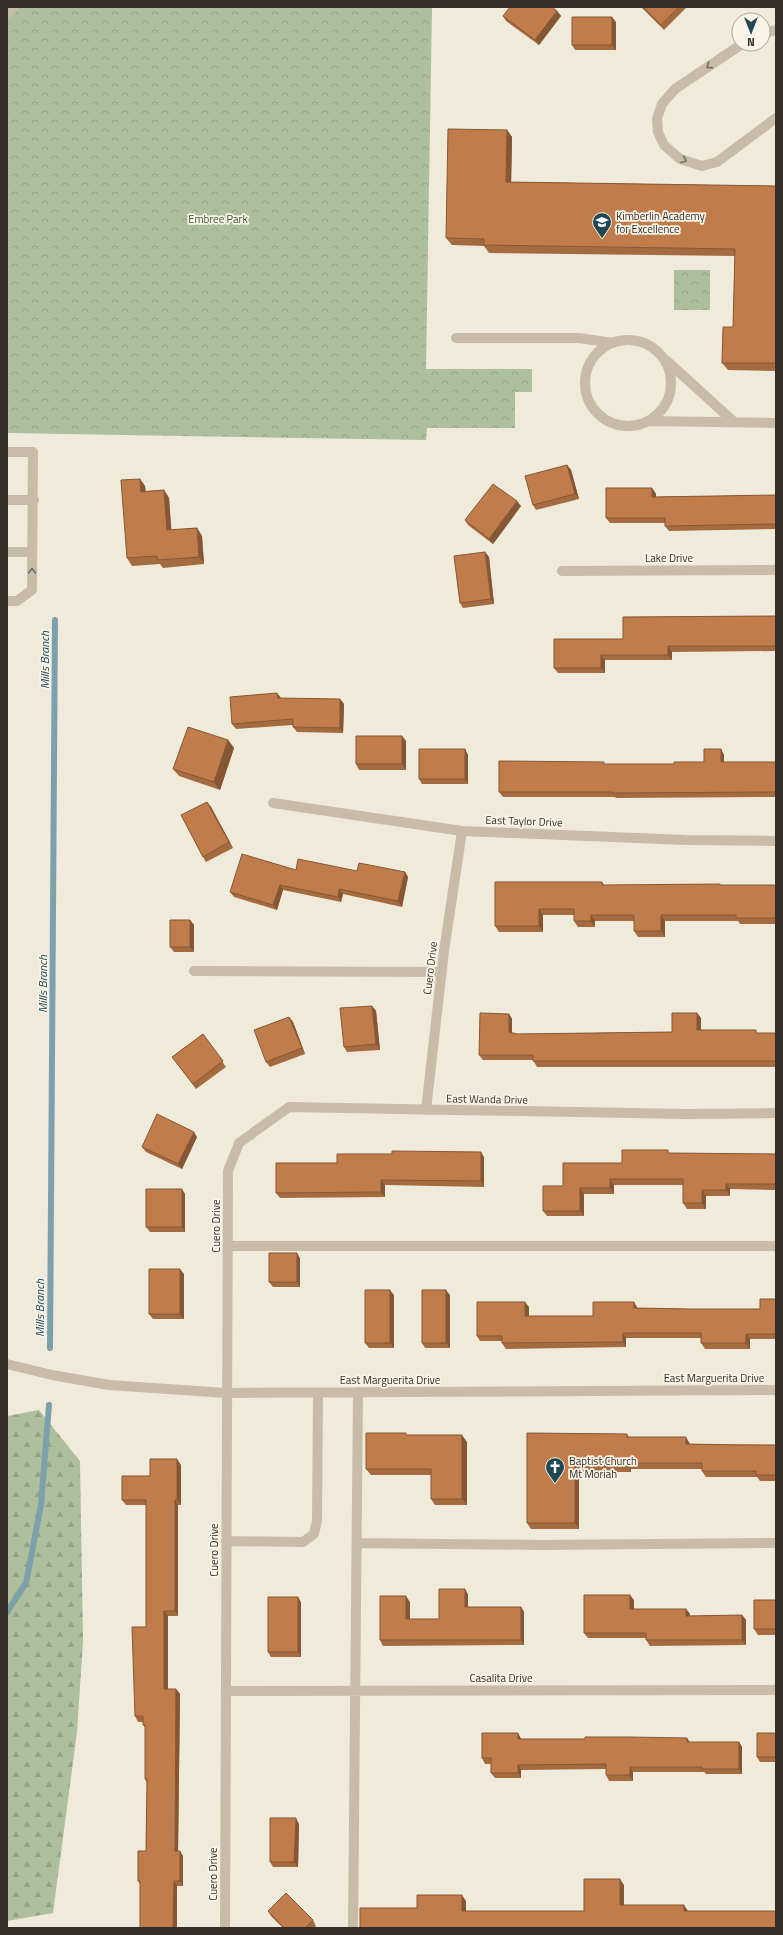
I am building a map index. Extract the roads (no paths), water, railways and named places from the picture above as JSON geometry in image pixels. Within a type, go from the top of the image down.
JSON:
[{"type":"street","points":[[7,14],[14,7]]},
{"type":"street","points":[[731,51],[675,89],[662,104],[657,119],[658,132],[664,145],[680,159],[702,166],[717,162],[776,118]]},
{"type":"street","points":[[456,338],[579,338],[613,343]]},
{"type":"street","points":[[734,422],[664,359],[654,348],[642,342],[627,340],[613,343],[601,350],[591,360],[586,373],[585,387],[589,401],[597,412],[608,421],[622,425],[636,425],[649,421],[776,423]]},
{"type":"street","points":[[649,421],[660,412],[668,400],[672,386],[670,372],[664,359]]},
{"type":"street","points":[[7,452],[33,452],[34,500],[31,552],[32,590],[17,601],[7,601]]},
{"type":"street","points":[[7,500],[34,500]]},
{"type":"street","points":[[7,552],[31,552]]},
{"type":"street","name":"Lake Drive","points":[[562,570],[776,570]]},
{"type":"street","name":"East Taylor Drive","points":[[273,803],[462,831],[686,840],[776,841]]},
{"type":"street","name":"Cuero Drive","points":[[426,1110],[441,972],[462,831]]},
{"type":"street","points":[[194,971],[441,972]]},
{"type":"street","name":"East Wanda Drive","points":[[228,1171],[238,1144],[289,1106],[426,1110],[776,1113]]},
{"type":"street","name":"Cuero Drive","points":[[225,1928],[228,1171]]},
{"type":"street","points":[[228,1246],[776,1246]]},
{"type":"street","name":"East Marguerita Drive","points":[[7,1364],[52,1375],[109,1385],[226,1393],[776,1390]]},
{"type":"street","points":[[353,1928],[358,1392]]},
{"type":"street","points":[[226,1541],[303,1542],[314,1534],[317,1521],[318,1393]]},
{"type":"street","points":[[357,1542],[544,1545],[776,1543]]},
{"type":"street","name":"Casalita Drive","points":[[226,1691],[776,1690]]},
{"type":"waterway","name":"Mills Branch","points":[[50,1348],[55,620]]},
{"type":"waterway","name":"Mills Branch","points":[[7,1612],[26,1583],[41,1505],[49,1405]]},
{"type":"place","name":"Kimberlin Academy for Excellence","points":[[602,239]]},
{"type":"place","name":"Baptist Church Mt Moriah","points":[[555,1484]]},
{"type":"park label","name":"Embree Park","points":[[218,219]]}]
